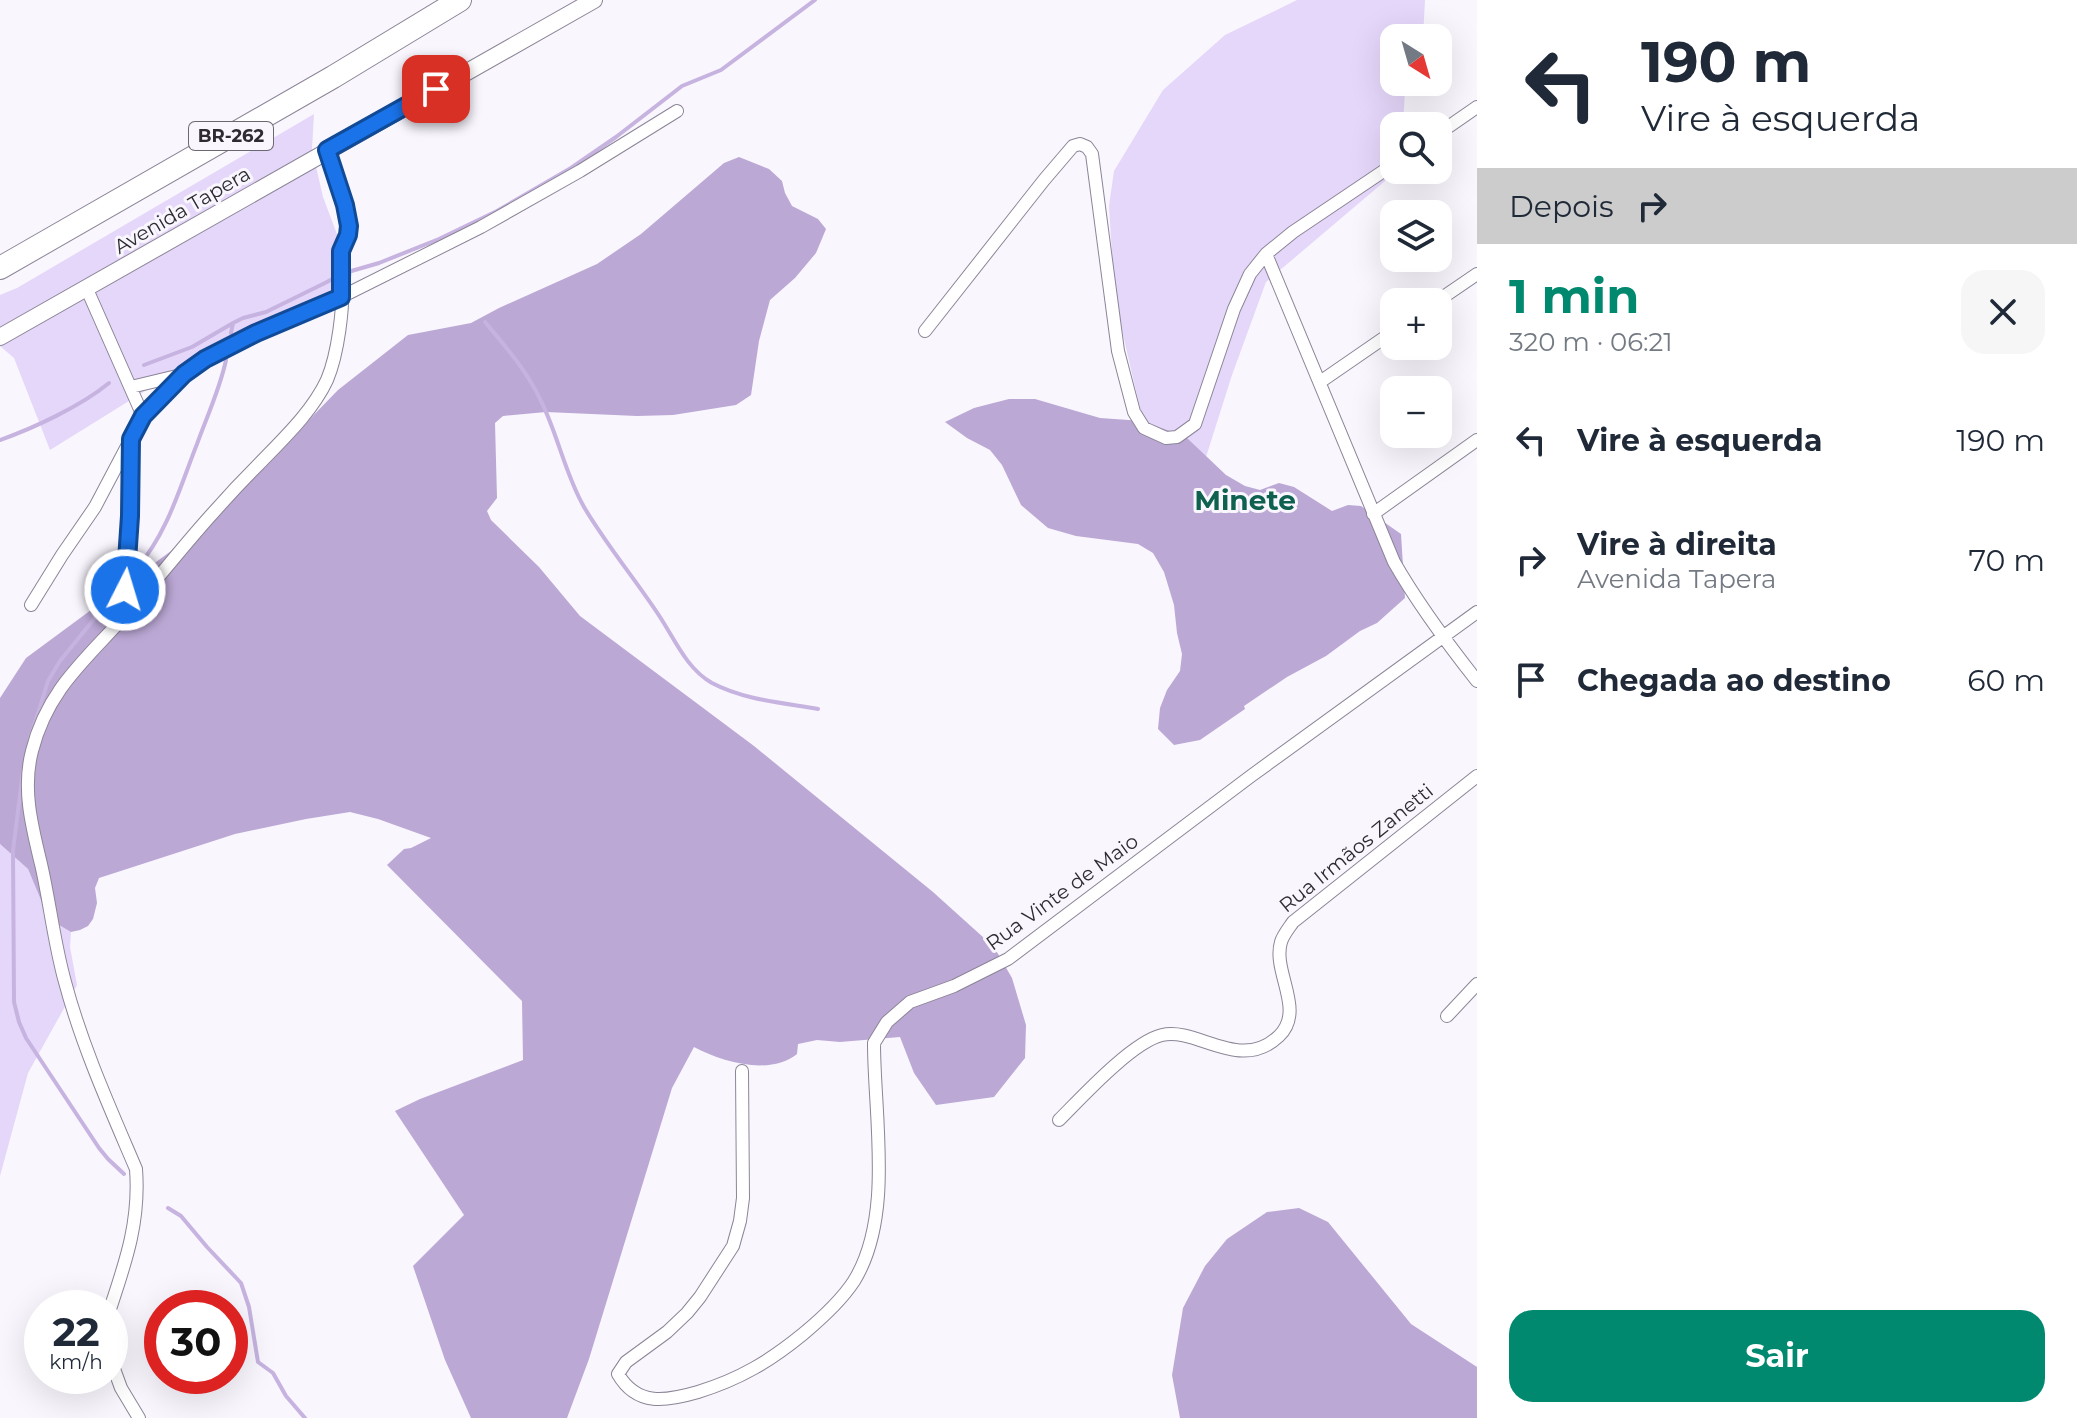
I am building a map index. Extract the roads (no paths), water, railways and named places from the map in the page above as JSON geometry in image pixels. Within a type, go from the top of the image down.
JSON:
[{"type":"highway","name":"BR-262","points":[[0,268],[405,35],[460,0]]},
{"type":"street","name":"Avenida Tapera","points":[[0,337],[594,0]]},
{"type":"street","points":[[1452,124],[1477,107]]},
{"type":"street","points":[[31,605],[95,507],[143,416],[184,374],[233,344],[341,297],[507,212],[677,111]]},
{"type":"street","points":[[925,331],[1073,146],[1080,144],[1092,154],[1118,351],[1134,412],[1144,428],[1166,438],[1177,437],[1195,424],[1234,309],[1250,274],[1266,254],[1293,232],[1380,173]]},
{"type":"street","points":[[116,1290],[137,1212],[136,1169],[98,1076],[66,985],[31,827],[28,785],[31,752],[41,723],[60,688],[86,655],[122,620],[279,442],[316,399],[327,379],[335,351],[343,280],[341,251],[349,226],[327,150]]},
{"type":"street","points":[[1266,254],[1394,562],[1443,638],[1477,681]]},
{"type":"street","points":[[1452,291],[1477,274]]},
{"type":"street","points":[[86,287],[143,416]]},
{"type":"street","points":[[1320,382],[1380,341]]},
{"type":"street","points":[[131,387],[184,374]]},
{"type":"street","points":[[122,620],[128,561],[131,439]]},
{"type":"street","points":[[1373,514],[1477,440]]},
{"type":"street","name":"Rua Vinte de Maio","points":[[742,1071],[743,1198],[733,1246],[687,1313],[626,1362],[618,1374],[629,1388],[653,1400],[680,1397],[715,1387],[777,1356],[824,1316],[853,1283],[868,1254],[878,1195],[874,1043],[898,1011],[910,1002],[954,986],[1008,959],[1040,937],[1251,776],[1477,612]]},
{"type":"street","name":"Rua Irmãos Zanetti","points":[[1059,1120],[1123,1059],[1163,1035],[1183,1036],[1228,1050],[1263,1046],[1278,1037],[1288,1024],[1290,1010],[1279,949],[1281,938],[1293,922],[1477,776]]},
{"type":"street","points":[[1447,1016],[1477,984]]},
{"type":"street","points":[[125,1394],[139,1418]]},
{"type":"waterway","points":[[144,365],[192,347],[243,318],[266,312],[341,274],[379,263],[439,239],[497,211],[571,168],[682,86],[721,70],[815,0]]},
{"type":"waterway","points":[[485,322],[516,360],[535,390],[584,507],[695,670],[724,689],[764,700],[818,709]]},
{"type":"waterway","points":[[231,333],[233,323]]},
{"type":"waterway","points":[[137,568],[157,539],[172,509],[217,392],[226,360]]},
{"type":"waterway","points":[[0,440],[57,416],[109,383]]},
{"type":"waterway","points":[[30,739],[48,681],[60,661],[116,592]]},
{"type":"waterway","points":[[23,771],[13,851],[14,1002],[19,1022],[26,1038],[99,1148],[124,1174]]},
{"type":"waterway","points":[[168,1208],[181,1216],[241,1283],[249,1307],[258,1362],[273,1373],[286,1396],[305,1418]]},
{"type":"district","name":"Minete","points":[[1245,500]]}]
